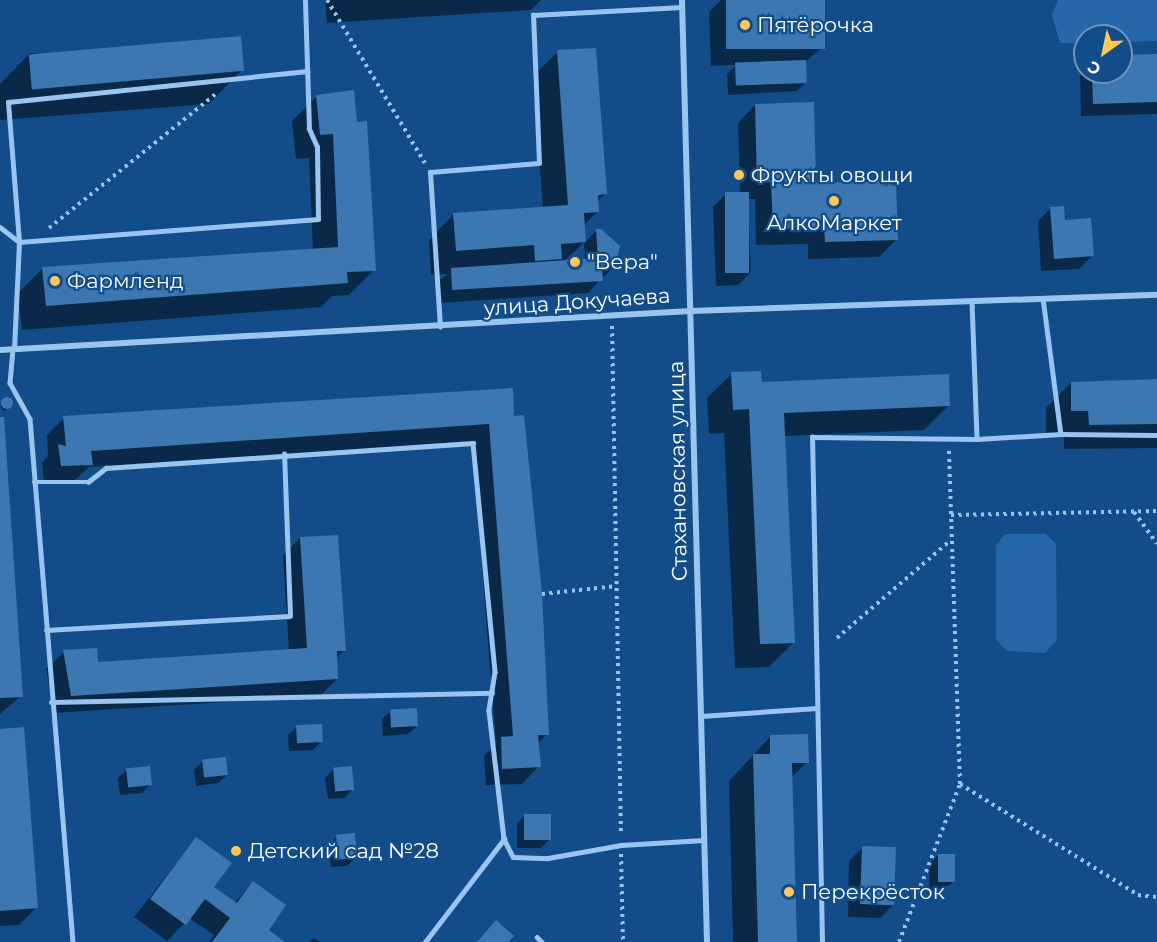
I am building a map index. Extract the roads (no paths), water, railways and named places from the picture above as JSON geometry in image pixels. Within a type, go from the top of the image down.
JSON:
[{"type":"street","name":"Стахановская улица","points":[[682,4],[707,942]]},
{"type":"street","name":"улица Докучаева","points":[[0,351],[691,311],[1157,295]]},
{"type":"lane","points":[[0,227],[19,242],[318,219],[317,147],[309,129],[305,0]]},
{"type":"lane","points":[[440,327],[430,172],[539,163],[533,15],[682,4]]},
{"type":"lane","points":[[73,942],[51,702],[30,419],[10,383],[14,349],[19,242],[8,102],[307,71]]},
{"type":"lane","points":[[1043,298],[1061,434]]},
{"type":"lane","points":[[972,301],[977,439]]},
{"type":"lane","points":[[822,942],[812,437],[977,439],[1061,434],[1157,435]]},
{"type":"lane","points":[[34,482],[88,482],[106,468],[284,454],[473,443],[495,672],[489,711],[504,838],[513,856],[548,858],[621,845],[704,840]]},
{"type":"lane","points":[[46,630],[290,616],[284,454]]},
{"type":"lane","points":[[51,702],[492,693]]},
{"type":"lane","points":[[701,716],[817,708]]},
{"type":"lane","points":[[425,942],[504,838]]},
{"type":"lane","points":[[537,938],[542,942]]},
{"type":"place","name":"Пятёрочка","points":[[745,25]]},
{"type":"place","name":"Фрукты овощи","points":[[739,175]]},
{"type":"place","name":"АлкоМаркет","points":[[834,201]]},
{"type":"place","name":"\"Вера\"","points":[[575,262]]},
{"type":"place","name":"Фармленд","points":[[55,281]]},
{"type":"place","name":"Детский сад №28","points":[[236,851]]},
{"type":"place","name":"Перекрёсток","points":[[789,892]]}]
